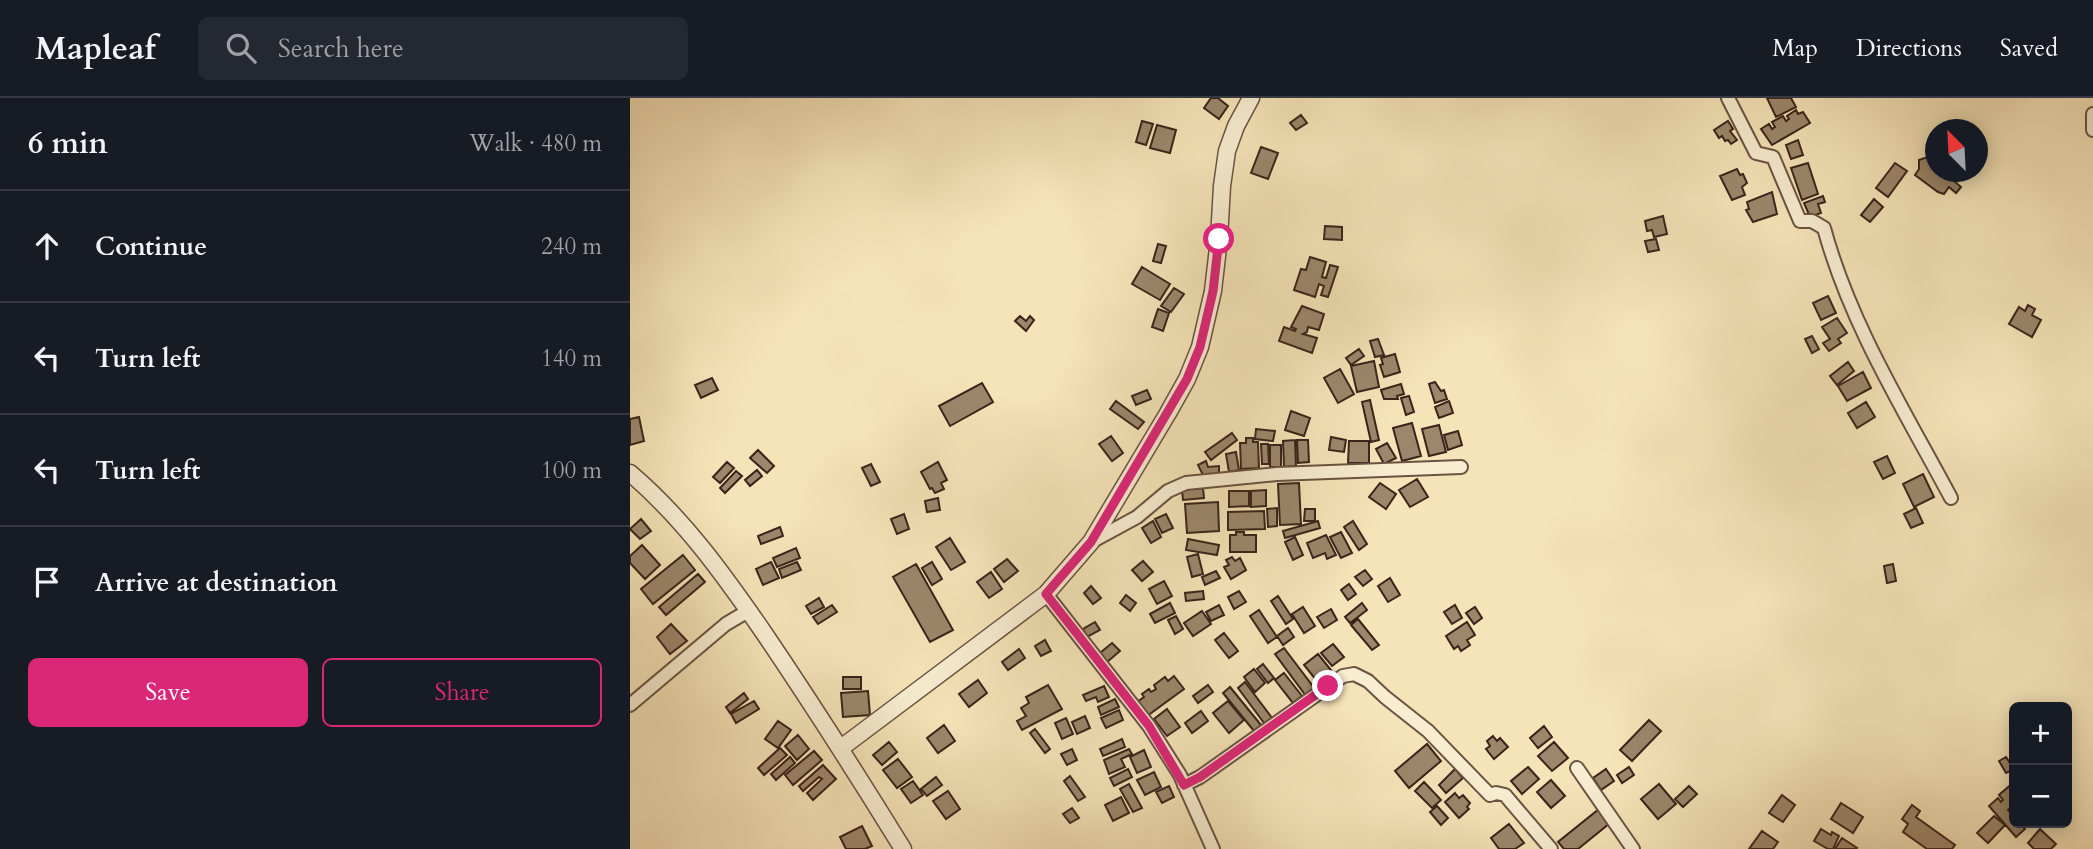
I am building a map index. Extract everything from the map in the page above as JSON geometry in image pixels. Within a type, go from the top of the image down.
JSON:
[{"type":"street","points":[[841,748],[1046,594],[1091,542],[1168,413],[1187,379],[1200,347],[1213,291],[1227,151],[1236,126],[1251,98]]},
{"type":"street","points":[[1728,98],[1756,153],[1773,157],[1800,221],[1812,221],[1824,228],[1832,258],[1861,327],[1951,498]]},
{"type":"street","points":[[2093,114],[2093,130]]},
{"type":"street","points":[[1091,542],[1137,517],[1168,491],[1186,483],[1277,474],[1461,467]]},
{"type":"street","points":[[630,473],[661,499],[748,611],[841,748],[903,849]]},
{"type":"street","points":[[1046,594],[1149,726],[1184,785],[1213,849]]},
{"type":"street","points":[[630,705],[726,624],[748,611]]},
{"type":"street","points":[[1184,785],[1200,777],[1343,676],[1354,674],[1368,681],[1428,731],[1490,795],[1505,795],[1551,849]]},
{"type":"street","points":[[1577,768],[1633,849]]},
{"type":"building","points":[[1211,98],[1218,98],[1228,106],[1219,119],[1204,108]]},
{"type":"building","points":[[1767,98],[1791,98],[1796,107],[1776,117]]},
{"type":"building","points":[[1796,110],[1798,114],[1803,112],[1810,123],[1772,145],[1761,129],[1769,124],[1772,129],[1775,127],[1772,122],[1783,116],[1786,121],[1789,119],[1787,116]]},
{"type":"building","points":[[1301,115],[1307,123],[1296,130],[1290,123]]},
{"type":"building","points":[[1142,121],[1153,124],[1146,145],[1136,142]]},
{"type":"building","points":[[1728,121],[1733,129],[1730,131],[1737,140],[1731,144],[1722,136],[1719,138],[1714,130]]},
{"type":"building","points":[[1157,125],[1176,130],[1170,153],[1150,148]]},
{"type":"building","points":[[1798,140],[1803,155],[1791,159],[1786,145]]},
{"type":"building","points":[[1261,147],[1278,153],[1268,179],[1251,173]]},
{"type":"building","points":[[1925,158],[1925,182],[1955,182],[1961,187],[1956,193],[1949,187],[1944,194],[1938,192],[1915,175],[1919,169],[1919,160]]},
{"type":"building","points":[[1808,163],[1818,194],[1802,200],[1791,168]]},
{"type":"building","points":[[1895,163],[1907,171],[1888,197],[1876,188]]},
{"type":"building","points":[[1737,169],[1747,183],[1742,187],[1745,195],[1732,200],[1720,176]]},
{"type":"building","points":[[1772,192],[1777,214],[1753,222],[1746,210],[1749,209],[1747,202]]},
{"type":"building","points":[[1823,196],[1825,202],[1818,204],[1821,213],[1810,217],[1804,203]]},
{"type":"building","points":[[1874,199],[1883,207],[1870,222],[1861,215]]},
{"type":"building","points":[[1663,216],[1667,234],[1654,237],[1652,230],[1647,231],[1645,221]]},
{"type":"building","points":[[1325,226],[1342,227],[1342,240],[1324,239]]},
{"type":"building","points":[[1656,239],[1659,250],[1648,252],[1645,241]]},
{"type":"building","points":[[1158,244],[1166,246],[1161,263],[1153,261]]},
{"type":"building","points":[[1310,257],[1326,262],[1322,277],[1326,278],[1330,265],[1338,267],[1328,297],[1321,295],[1324,286],[1319,284],[1315,297],[1294,290],[1301,269],[1306,270]]},
{"type":"building","points":[[1142,267],[1170,284],[1160,300],[1132,284]]},
{"type":"building","points":[[1174,288],[1184,294],[1171,312],[1161,306]]},
{"type":"building","points":[[1828,296],[1836,313],[1821,320],[1813,303]]},
{"type":"building","points":[[2028,305],[2035,309],[2032,315],[2041,320],[2032,337],[2009,324],[2019,307],[2025,311]]},
{"type":"building","points":[[1302,306],[1324,314],[1319,330],[1308,327],[1303,334],[1317,338],[1312,353],[1279,341],[1284,327],[1295,331],[1296,329],[1291,327]]},
{"type":"building","points":[[1158,309],[1169,313],[1163,331],[1152,327]]},
{"type":"building","points":[[1020,316],[1026,321],[1030,316],[1034,320],[1026,331],[1015,321]]},
{"type":"building","points":[[1837,318],[1847,333],[1838,339],[1841,343],[1829,351],[1823,343],[1830,339],[1822,327]]},
{"type":"building","points":[[1812,336],[1819,349],[1812,353],[1805,339]]},
{"type":"building","points":[[1378,339],[1384,355],[1375,357],[1370,341]]},
{"type":"building","points":[[1359,349],[1364,356],[1351,365],[1346,358]]},
{"type":"building","points":[[1395,354],[1400,372],[1384,377],[1381,358]]},
{"type":"building","points":[[1374,361],[1379,387],[1357,392],[1351,366]]},
{"type":"building","points":[[1848,362],[1854,371],[1837,385],[1830,376]]},
{"type":"building","points":[[1340,369],[1354,394],[1338,403],[1324,378]]},
{"type":"building","points":[[1863,372],[1871,388],[1847,401],[1838,386]]},
{"type":"building","points":[[712,378],[718,390],[701,398],[695,385]]},
{"type":"building","points":[[1435,382],[1441,391],[1444,390],[1447,399],[1435,403],[1429,384]]},
{"type":"building","points":[[982,383],[993,402],[950,426],[939,406]]},
{"type":"building","points":[[1401,384],[1404,394],[1397,396],[1398,399],[1384,399],[1381,390]]},
{"type":"building","points":[[1147,390],[1151,399],[1136,405],[1132,396]]},
{"type":"building","points":[[1409,396],[1414,412],[1406,415],[1401,398]]},
{"type":"building","points":[[1370,400],[1379,440],[1371,442],[1362,402]]},
{"type":"building","points":[[1116,401],[1144,422],[1138,429],[1110,409]]},
{"type":"building","points":[[1449,401],[1453,413],[1439,418],[1435,407]]},
{"type":"building","points":[[1866,402],[1875,417],[1857,428],[1848,413]]},
{"type":"building","points":[[1291,411],[1310,418],[1304,436],[1285,430]]},
{"type":"building","points":[[639,417],[644,441],[630,445],[630,419]]},
{"type":"building","points":[[1412,423],[1421,456],[1402,461],[1393,428]]},
{"type":"building","points":[[1439,425],[1446,452],[1429,456],[1422,429]]},
{"type":"building","points":[[1256,429],[1275,431],[1273,441],[1255,439]]},
{"type":"building","points":[[1458,431],[1462,445],[1448,450],[1444,435]]},
{"type":"building","points":[[1232,433],[1237,440],[1211,460],[1205,452]]},
{"type":"building","points":[[1111,436],[1123,453],[1112,461],[1099,444]]},
{"type":"building","points":[[1331,437],[1346,440],[1344,452],[1329,450]]},
{"type":"building","points":[[1246,438],[1253,438],[1253,442],[1258,442],[1259,468],[1241,469],[1240,443],[1246,443]]},
{"type":"building","points":[[1295,440],[1296,466],[1284,467],[1283,441]]},
{"type":"building","points":[[1297,440],[1308,440],[1309,462],[1298,463]]},
{"type":"building","points":[[1349,441],[1369,441],[1369,463],[1348,463]]},
{"type":"building","points":[[1387,443],[1396,458],[1384,464],[1376,449]]},
{"type":"building","points":[[1261,444],[1268,444],[1269,464],[1262,464]]},
{"type":"building","points":[[1270,445],[1281,445],[1281,467],[1270,467]]},
{"type":"building","points":[[758,450],[774,466],[767,473],[750,458]]},
{"type":"building","points":[[1236,452],[1239,470],[1229,472],[1226,454]]},
{"type":"building","points":[[1887,456],[1895,473],[1883,479],[1874,462]]},
{"type":"building","points":[[1206,461],[1208,467],[1219,466],[1219,475],[1204,477],[1198,465]]},
{"type":"building","points":[[727,462],[734,468],[720,483],[713,477]]},
{"type":"building","points":[[938,462],[947,480],[941,483],[944,489],[935,493],[921,472]]},
{"type":"building","points":[[871,464],[880,482],[871,486],[862,468]]},
{"type":"building","points":[[757,470],[762,476],[750,486],[745,480]]},
{"type":"building","points":[[736,471],[742,476],[725,493],[720,488]]},
{"type":"building","points":[[1923,474],[1934,497],[1914,507],[1903,484]]},
{"type":"building","points":[[1417,479],[1428,497],[1410,507],[1399,490]]},
{"type":"building","points":[[1299,483],[1301,524],[1280,525],[1278,484]]},
{"type":"building","points":[[1380,483],[1396,494],[1386,509],[1369,497]]},
{"type":"building","points":[[1203,488],[1204,498],[1183,500],[1182,490]]},
{"type":"building","points":[[1266,490],[1266,506],[1251,507],[1251,491]]},
{"type":"building","points":[[1229,491],[1249,491],[1249,506],[1229,507]]},
{"type":"building","points":[[938,498],[940,510],[927,512],[925,501]]},
{"type":"building","points":[[1218,502],[1219,531],[1187,533],[1185,504]]},
{"type":"building","points":[[1277,508],[1277,526],[1268,527],[1267,509]]},
{"type":"building","points":[[1916,508],[1923,523],[1911,528],[1904,514]]},
{"type":"building","points":[[1305,509],[1315,509],[1315,521],[1304,521]]},
{"type":"building","points":[[1264,511],[1265,529],[1228,530],[1228,512]]},
{"type":"building","points":[[904,514],[909,529],[897,534],[891,519]]},
{"type":"building","points":[[1166,514],[1173,528],[1162,533],[1155,519]]},
{"type":"building","points":[[641,519],[651,531],[640,539],[630,529]]},
{"type":"building","points":[[1153,521],[1161,537],[1151,543],[1142,528]]},
{"type":"building","points":[[1318,521],[1320,528],[1285,538],[1283,531]]},
{"type":"building","points":[[1353,521],[1367,544],[1359,550],[1344,527]]},
{"type":"building","points":[[780,527],[783,536],[761,544],[758,536]]},
{"type":"building","points":[[1236,532],[1256,535],[1256,552],[1230,552],[1230,535],[1236,535]]},
{"type":"building","points":[[1341,532],[1352,553],[1341,558],[1330,537]]},
{"type":"building","points":[[1326,535],[1336,555],[1327,559],[1325,553],[1313,558],[1307,543]]},
{"type":"building","points":[[1295,537],[1303,555],[1293,560],[1285,542]]},
{"type":"building","points":[[950,538],[965,562],[951,570],[936,547]]},
{"type":"building","points":[[1188,539],[1219,545],[1217,555],[1186,550]]},
{"type":"building","points":[[642,545],[660,565],[645,579],[630,563],[630,556]]},
{"type":"building","points":[[796,548],[800,558],[777,567],[773,558]]},
{"type":"building","points":[[1198,554],[1203,574],[1192,577],[1187,557]]},
{"type":"building","points":[[683,555],[695,570],[653,604],[641,589]]},
{"type":"building","points":[[1232,557],[1235,561],[1240,558],[1246,570],[1231,579],[1224,567],[1229,565],[1226,560]]},
{"type":"building","points":[[1007,559],[1018,571],[1004,582],[994,569]]},
{"type":"building","points":[[1143,561],[1153,572],[1142,581],[1132,570]]},
{"type":"building","points":[[771,562],[779,578],[763,585],[756,569]]},
{"type":"building","points":[[797,562],[801,570],[782,578],[779,569]]},
{"type":"building","points":[[932,562],[942,579],[932,585],[922,568]]},
{"type":"building","points":[[916,564],[953,630],[930,642],[893,577]]},
{"type":"building","points":[[1893,564],[1896,581],[1887,583],[1884,566]]},
{"type":"building","points":[[1365,570],[1372,579],[1363,586],[1355,577]]},
{"type":"building","points":[[1216,571],[1220,578],[1205,585],[1202,577]]},
{"type":"building","points":[[991,572],[1002,589],[989,598],[977,582]]},
{"type":"building","points":[[698,574],[705,582],[666,615],[659,607]]},
{"type":"building","points":[[1390,578],[1400,595],[1388,602],[1378,586]]},
{"type":"building","points":[[1164,581],[1172,596],[1157,604],[1149,589]]},
{"type":"building","points":[[1349,584],[1356,594],[1348,600],[1341,590]]},
{"type":"building","points":[[1091,586],[1101,598],[1093,604],[1084,593]]},
{"type":"building","points":[[1203,591],[1204,599],[1186,601],[1185,593]]},
{"type":"building","points":[[1239,591],[1246,602],[1234,609],[1228,597]]},
{"type":"building","points":[[1126,595],[1136,603],[1130,611],[1120,603]]},
{"type":"building","points":[[1278,596],[1293,619],[1286,624],[1271,601]]},
{"type":"building","points":[[819,598],[824,607],[811,614],[806,606]]},
{"type":"building","points":[[1170,603],[1175,613],[1155,623],[1150,614]]},
{"type":"building","points":[[1362,603],[1367,610],[1350,623],[1345,617]]},
{"type":"building","points":[[832,605],[837,612],[818,624],[813,617]]},
{"type":"building","points":[[1219,605],[1224,615],[1211,621],[1206,612]]},
{"type":"building","points":[[1455,605],[1462,618],[1452,624],[1444,612]]},
{"type":"building","points":[[1303,607],[1315,626],[1304,633],[1292,614]]},
{"type":"building","points":[[1475,607],[1482,618],[1474,624],[1466,613]]},
{"type":"building","points":[[1331,609],[1337,620],[1324,628],[1317,617]]},
{"type":"building","points":[[1259,610],[1277,637],[1268,643],[1250,616]]},
{"type":"building","points":[[1202,611],[1211,624],[1193,636],[1184,623]]},
{"type":"building","points":[[1176,616],[1183,629],[1175,634],[1168,620]]},
{"type":"building","points":[[1358,619],[1379,645],[1372,650],[1351,625]]},
{"type":"building","points":[[1095,622],[1100,630],[1087,637],[1083,629]]},
{"type":"building","points":[[1467,622],[1475,635],[1467,640],[1470,645],[1461,651],[1458,646],[1454,649],[1446,636]]},
{"type":"building","points":[[671,624],[687,641],[670,654],[657,637]]},
{"type":"building","points":[[1288,628],[1294,637],[1283,645],[1277,636]]},
{"type":"building","points":[[1224,633],[1238,651],[1229,658],[1215,640]]},
{"type":"building","points":[[1045,640],[1051,651],[1041,656],[1035,646]]},
{"type":"building","points":[[1112,643],[1120,651],[1107,662],[1100,653]]},
{"type":"building","points":[[1333,644],[1344,657],[1332,666],[1321,653]]},
{"type":"building","points":[[1284,648],[1315,689],[1306,696],[1275,654]]},
{"type":"building","points":[[1019,649],[1025,658],[1008,670],[1002,662]]},
{"type":"building","points":[[1318,654],[1331,670],[1317,681],[1304,665]]},
{"type":"building","points":[[1263,664],[1274,678],[1268,683],[1257,669]]},
{"type":"building","points":[[1254,669],[1265,683],[1255,692],[1244,677]]},
{"type":"building","points":[[1284,673],[1302,696],[1293,703],[1275,680]]},
{"type":"building","points":[[1174,676],[1184,689],[1147,716],[1137,702],[1144,697],[1142,694],[1149,689],[1151,692],[1156,689],[1154,685],[1165,677],[1168,681]]},
{"type":"building","points":[[843,677],[861,677],[861,689],[843,689]]},
{"type":"building","points":[[978,680],[987,693],[969,707],[959,694]]},
{"type":"building","points":[[1245,682],[1272,718],[1264,723],[1238,688]]},
{"type":"building","points":[[1048,685],[1062,709],[1022,730],[1017,721],[1026,716],[1021,708],[1029,703],[1026,697]]},
{"type":"building","points":[[1208,685],[1213,692],[1198,703],[1193,696]]},
{"type":"building","points":[[1104,686],[1109,697],[1098,702],[1096,697],[1086,701],[1083,695]]},
{"type":"building","points":[[1230,687],[1261,725],[1254,731],[1223,693]]},
{"type":"building","points":[[868,691],[870,715],[843,717],[841,693]]},
{"type":"building","points":[[744,693],[748,699],[730,713],[726,707]]},
{"type":"building","points":[[1115,699],[1119,707],[1101,715],[1098,707]]},
{"type":"building","points":[[754,701],[759,709],[736,723],[731,714]]},
{"type":"building","points":[[1228,701],[1244,720],[1229,733],[1213,713]]},
{"type":"building","points":[[1167,709],[1180,727],[1167,736],[1154,719]]},
{"type":"building","points":[[1119,710],[1123,720],[1106,728],[1101,718]]},
{"type":"building","points":[[1201,711],[1208,721],[1192,733],[1185,723]]},
{"type":"building","points":[[1085,716],[1090,728],[1077,734],[1072,722]]},
{"type":"building","points":[[1066,718],[1073,734],[1062,739],[1055,723]]},
{"type":"building","points":[[1649,720],[1661,731],[1632,761],[1620,750]]},
{"type":"building","points":[[778,721],[791,730],[778,748],[765,739]]},
{"type":"building","points":[[944,725],[955,741],[938,753],[927,738]]},
{"type":"building","points":[[1544,726],[1552,737],[1538,748],[1530,738]]},
{"type":"building","points":[[1035,729],[1050,749],[1045,753],[1030,733]]},
{"type":"building","points":[[798,735],[809,749],[797,760],[785,746]]},
{"type":"building","points":[[1493,736],[1497,741],[1500,738],[1508,747],[1494,759],[1486,749],[1490,746],[1487,741]]},
{"type":"building","points":[[1122,739],[1125,747],[1103,756],[1100,749]]},
{"type":"building","points":[[889,742],[897,752],[882,765],[873,755]]},
{"type":"building","points":[[1554,742],[1568,758],[1552,771],[1538,756]]},
{"type":"building","points":[[1427,744],[1441,761],[1409,788],[1395,771]]},
{"type":"building","points":[[780,748],[787,755],[764,775],[758,768]]},
{"type":"building","points":[[1072,749],[1077,760],[1067,765],[1061,754]]},
{"type":"building","points":[[1129,749],[1132,754],[1121,759],[1125,767],[1109,774],[1104,760]]},
{"type":"building","points":[[1144,750],[1151,767],[1137,773],[1130,757]]},
{"type":"building","points":[[814,751],[822,760],[793,785],[785,775]]},
{"type":"building","points":[[790,757],[795,763],[776,780],[771,774]]},
{"type":"building","points":[[2006,757],[2009,772],[2006,773],[1999,761]]},
{"type":"building","points":[[898,759],[912,777],[897,788],[883,770]]},
{"type":"building","points":[[823,765],[836,779],[813,800],[807,793],[822,779],[819,777],[803,791],[799,786]]},
{"type":"building","points":[[1528,767],[1539,779],[1522,794],[1511,781]]},
{"type":"building","points":[[1629,767],[1634,775],[1622,783],[1617,775]]},
{"type":"building","points":[[1128,769],[1132,777],[1114,786],[1110,778]]},
{"type":"building","points":[[1455,769],[1463,778],[1446,793],[1439,785]]},
{"type":"building","points":[[1606,769],[1614,781],[1601,790],[1593,778]]},
{"type":"building","points":[[1154,772],[1161,787],[1145,795],[1137,780]]},
{"type":"building","points":[[1070,776],[1085,797],[1078,801],[1064,781]]},
{"type":"building","points":[[936,777],[942,785],[927,796],[921,789]]},
{"type":"building","points":[[1551,780],[1565,796],[1551,808],[1537,792]]},
{"type":"building","points":[[913,781],[923,795],[911,803],[901,789]]},
{"type":"building","points":[[1424,782],[1441,800],[1432,808],[1415,791]]},
{"type":"building","points":[[1129,784],[1142,808],[1133,812],[1120,789]]},
{"type":"building","points":[[1659,784],[1676,804],[1658,819],[1641,799]]},
{"type":"building","points":[[1169,786],[1174,797],[1162,803],[1156,792]]},
{"type":"building","points":[[1689,786],[1697,794],[1683,807],[1675,799]]},
{"type":"building","points":[[2009,786],[2009,828],[2025,829],[2016,837],[1989,806],[1998,798],[2001,802],[2003,800],[1999,795]]},
{"type":"building","points":[[948,791],[960,809],[946,819],[933,801]]},
{"type":"building","points":[[1455,793],[1459,798],[1463,795],[1470,803],[1467,807],[1469,809],[1459,818],[1445,802]]},
{"type":"building","points":[[1782,795],[1795,805],[1783,822],[1769,813]]},
{"type":"building","points":[[1121,797],[1129,813],[1113,821],[1105,805]]},
{"type":"building","points":[[1841,803],[1863,817],[1853,833],[1831,819]]},
{"type":"building","points":[[1912,805],[1920,811],[1916,817],[1955,845],[1952,849],[1927,849],[1903,832],[1908,824],[1902,819]]},
{"type":"building","points":[[1437,806],[1448,818],[1441,825],[1430,812]]},
{"type":"building","points":[[1072,808],[1079,818],[1070,823],[1063,814]]},
{"type":"building","points":[[1599,809],[1610,823],[1578,849],[1564,849],[1558,842]]},
{"type":"building","points":[[1994,816],[2005,825],[1988,843],[1977,833]]},
{"type":"building","points":[[1509,824],[1524,843],[1515,849],[1499,849],[1491,838]]},
{"type":"building","points":[[862,826],[872,846],[865,849],[846,849],[840,837]]},
{"type":"building","points":[[1821,829],[1839,836],[1833,849],[1814,841]]},
{"type":"building","points":[[2040,829],[2056,844],[2051,849],[2034,849],[2028,843]]},
{"type":"building","points":[[1762,831],[1778,842],[1773,849],[1749,849]]},
{"type":"building","points":[[1842,838],[1857,848],[1835,849]]},
{"type":"route","points":[[1219,239],[1213,291],[1200,347],[1187,379],[1091,542],[1046,594],[1149,726],[1184,785],[1200,777],[1328,686]]}]
